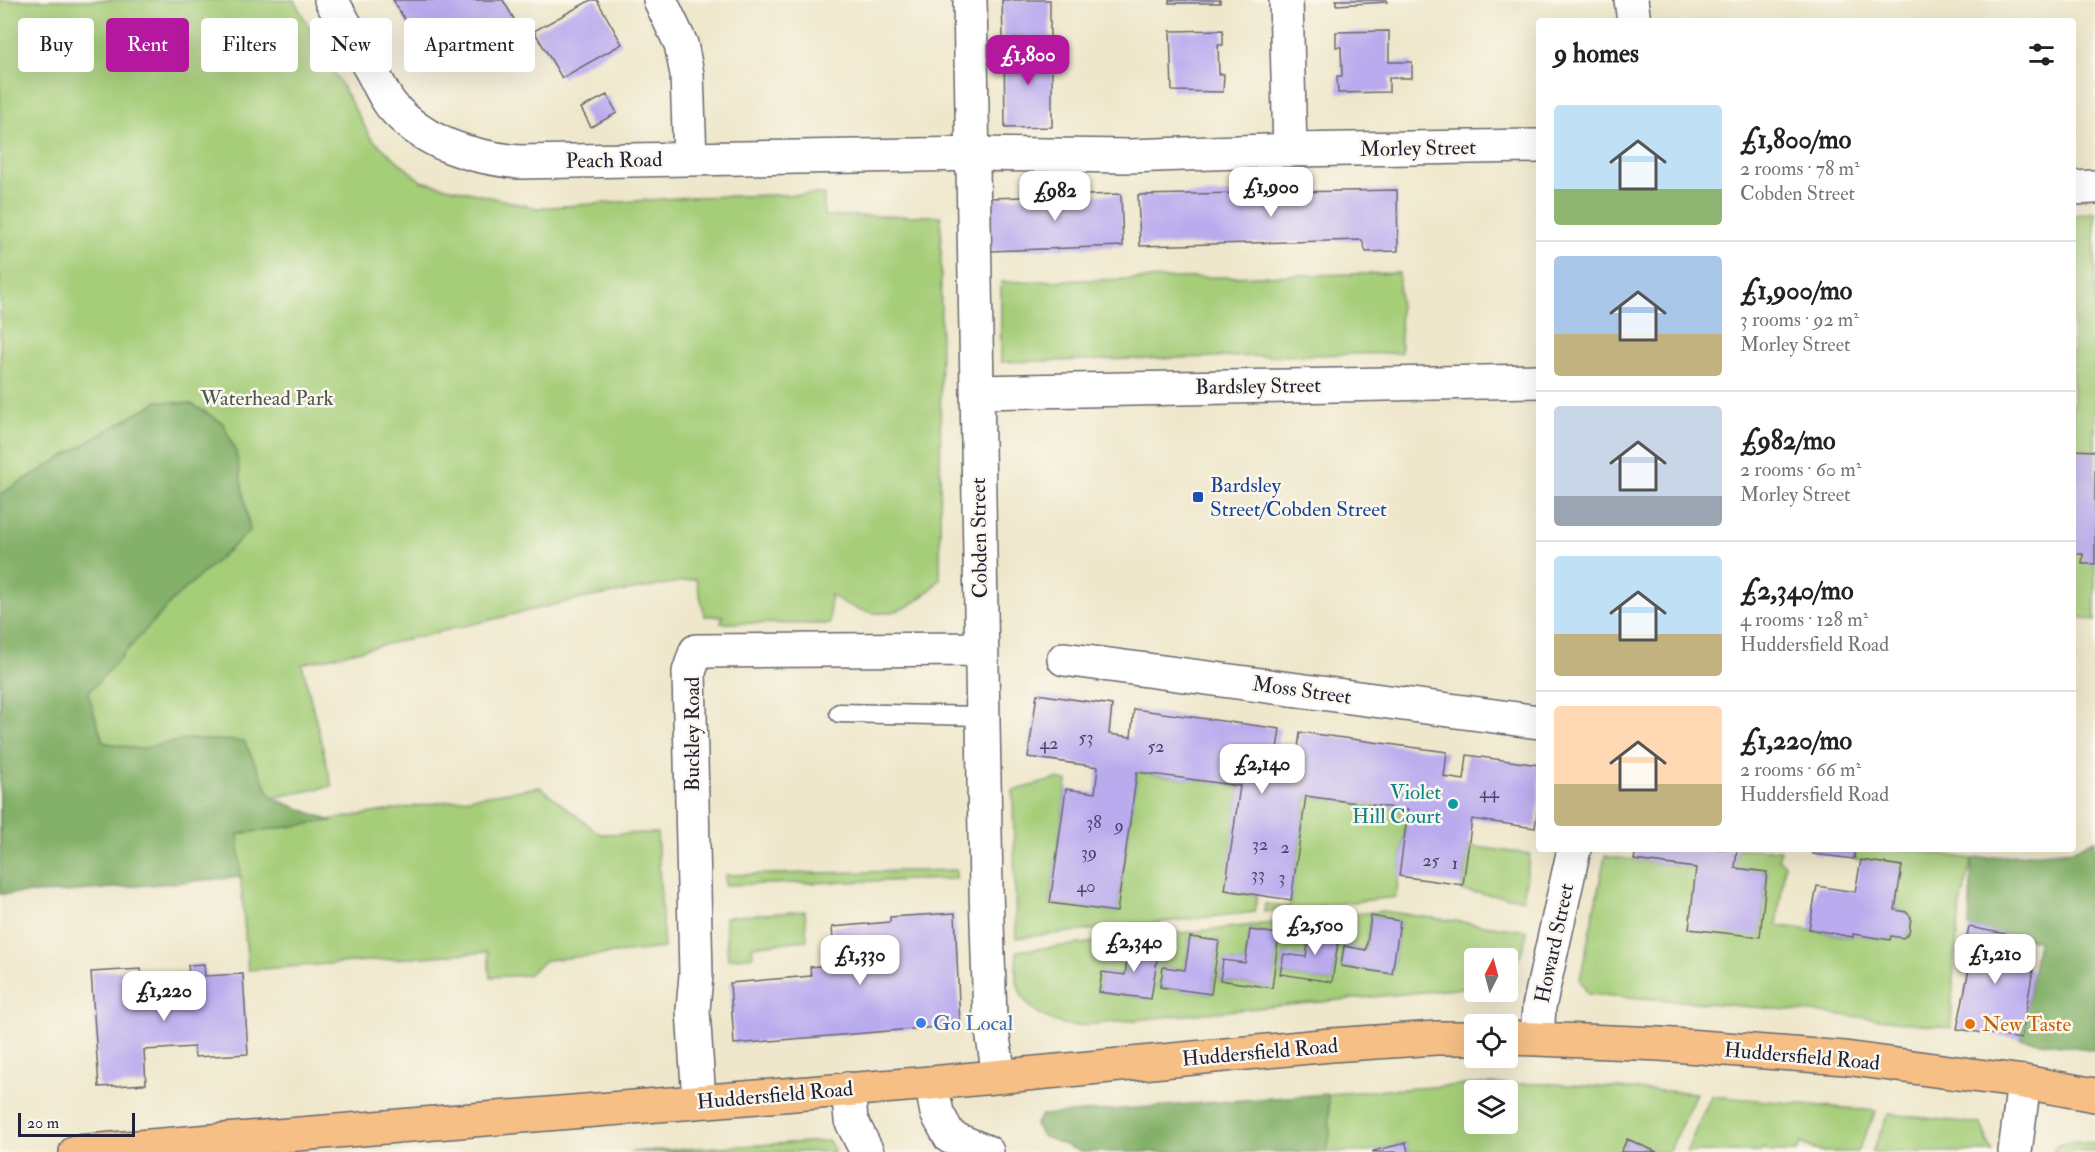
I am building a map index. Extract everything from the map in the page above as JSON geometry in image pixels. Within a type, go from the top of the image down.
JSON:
[{"type":"main road","name":"Huddersfield Road","points":[[1522,1037],[1660,1044],[1845,1058],[2024,1082],[2095,1095]]},
{"type":"main road","name":"Huddersfield Road","points":[[76,1152],[931,1083],[1331,1045],[1464,1038]]},
{"type":"street","name":"Peach Road","points":[[332,0],[390,104],[419,131],[456,150],[477,156],[519,162],[974,154]]},
{"type":"street","points":[[660,0],[681,44],[687,74],[690,158]]},
{"type":"street","name":"Cobden Street","points":[[970,0],[981,716],[990,1019],[999,1075]]},
{"type":"street","points":[[1287,0],[1290,150]]},
{"type":"street","points":[[1631,0],[1634,18]]},
{"type":"street","name":"Morley Street","points":[[974,154],[1130,156],[1290,150],[1536,146]]},
{"type":"street","points":[[2076,188],[2095,187]]},
{"type":"street","name":"Bardsley Street","points":[[977,392],[1536,381]]},
{"type":"street","name":"Buckley Road","points":[[699,1101],[693,1010],[696,975],[689,672],[696,651],[980,649]]},
{"type":"street","name":"Moss Street","points":[[1065,659],[1536,722]]},
{"type":"street","name":"Howard Street","points":[[1522,1037],[1539,1007],[1573,852]]},
{"type":"street","points":[[2015,1152],[2024,1082]]},
{"type":"street","points":[[931,1083],[937,1113],[950,1137],[987,1152]]},
{"type":"street","points":[[848,1089],[851,1120],[867,1152]]},
{"type":"lane","points":[[839,713],[981,716]]},
{"type":"green space","name":"Waterhead Park","points":[[0,0],[294,0],[310,29],[310,72],[334,72],[371,138],[421,181],[537,208],[691,197],[824,194],[824,216],[941,216],[940,579],[915,602],[902,609],[874,613],[845,604],[830,594],[830,624],[721,623],[723,616],[705,616],[696,579],[575,600],[302,664],[332,786],[272,798],[0,840]]},
{"type":"green space","points":[[2095,212],[2095,621],[2076,615],[2076,215]]},
{"type":"green space","points":[[1399,273],[1401,353],[1001,362],[1001,282]]},
{"type":"green space","points":[[158,401],[192,404],[223,423],[236,452],[250,531],[174,599],[88,693],[103,742],[139,749],[187,739],[244,741],[272,798],[331,821],[238,834],[241,877],[66,892],[0,894],[0,494]]},
{"type":"green space","points":[[1137,772],[1240,786],[1226,890],[1257,895],[1255,912],[1016,938],[1013,791],[1056,779],[1067,781],[1050,903],[1117,912]]},
{"type":"green space","points":[[540,787],[600,834],[657,833],[664,948],[546,960],[527,975],[490,977],[488,952],[248,970],[237,834]]},
{"type":"green space","points":[[1306,796],[1408,810],[1396,897],[1264,912],[1265,904],[1290,906]]},
{"type":"green space","points":[[2095,840],[2095,1050],[2021,1039],[2038,941],[1969,927],[1972,859],[2076,852],[2076,849]]},
{"type":"green space","points":[[1468,846],[1530,854],[1523,899],[1462,891]]},
{"type":"green space","points":[[1737,852],[1780,852],[1778,859],[1785,864],[1777,925],[1852,937],[1853,934],[1890,940],[1891,936],[1903,938],[1909,933],[1911,917],[1906,912],[1895,910],[1901,867],[1854,859],[1855,852],[1926,852],[1972,859],[1960,909],[1954,960],[1951,1028],[1725,1004],[1588,994],[1580,980],[1605,856],[1696,868],[1760,936],[1767,872],[1735,868]]},
{"type":"green space","points":[[956,870],[956,879],[725,885],[725,875]]},
{"type":"green space","points":[[805,911],[807,940],[752,946],[753,956],[728,959],[725,917]]},
{"type":"green space","points":[[1382,911],[1527,931],[1518,960],[1518,948],[1464,948],[1464,988],[1073,1026],[1054,1022],[1030,1006],[1020,991],[1016,970],[1017,951]],"holes":[[[1371,916],[1400,921],[1392,974],[1341,966],[1344,946],[1366,950]],[[1311,924],[1340,929],[1332,982],[1281,974],[1284,954],[1306,957]],[[1250,930],[1279,934],[1271,988],[1220,980],[1223,960],[1245,963]],[[1190,937],[1219,941],[1211,994],[1160,987],[1163,967],[1185,970]],[[1130,942],[1158,947],[1150,999],[1099,992],[1102,972],[1125,975]]]},
{"type":"green space","points":[[1518,1084],[1696,1093],[1669,1152],[1657,1152],[1627,1139],[1621,1152],[1408,1152],[1406,1143],[1369,1152],[1327,1152],[1330,1134],[1328,1094],[1464,1085],[1464,1134],[1518,1134]]},
{"type":"green space","points":[[1328,1094],[1330,1134],[1327,1152],[1082,1152],[1042,1136],[1035,1124],[1042,1115]]},
{"type":"green space","points":[[1711,1096],[1876,1111],[1857,1152],[1820,1152],[1801,1143],[1797,1152],[1772,1152],[1762,1148],[1760,1152],[1686,1152]]},
{"type":"green space","points":[[1888,1114],[1981,1124],[1992,1152],[1872,1152]]},
{"type":"green space","points":[[829,1141],[835,1152],[629,1152]]},
{"type":"green space","points":[[2079,1141],[2095,1144],[2095,1152],[2052,1152],[2058,1145]]},
{"type":"building","points":[[393,0],[503,0],[513,18],[404,18]]},
{"type":"building","points":[[591,0],[597,0],[622,44],[562,78],[535,30]]},
{"type":"building","points":[[1002,0],[1050,0],[1050,38],[1003,39]]},
{"type":"building","points":[[1169,0],[1220,0],[1220,3],[1169,3]]},
{"type":"building","points":[[1336,0],[1387,0],[1387,2],[1336,5]]},
{"type":"building","points":[[1223,30],[1223,45],[1218,45],[1219,74],[1224,74],[1223,92],[1172,91],[1170,31]]},
{"type":"building","points":[[1389,31],[1389,62],[1412,62],[1412,78],[1389,78],[1389,92],[1338,93],[1337,76],[1342,76],[1341,47],[1336,47],[1336,32]]},
{"type":"building","points":[[1004,45],[1052,45],[1052,127],[1005,128]]},
{"type":"building","points":[[607,95],[617,113],[591,127],[581,108]]},
{"type":"building","points":[[1397,190],[1398,251],[1366,252],[1362,240],[1140,246],[1138,195]]},
{"type":"building","points":[[1121,194],[1123,246],[989,251],[988,198]]},
{"type":"building","points":[[2076,450],[2095,451],[2095,564],[2082,564],[2083,554],[2076,554]]},
{"type":"building","name":"Violet Hill Court","points":[[1037,694],[1112,705],[1109,734],[1131,737],[1134,709],[1280,729],[1276,755],[1297,757],[1300,732],[1447,752],[1444,777],[1464,780],[1467,755],[1536,765],[1536,821],[1535,828],[1472,819],[1463,885],[1399,876],[1408,810],[1306,796],[1291,900],[1225,890],[1240,786],[1137,772],[1117,912],[1050,903],[1066,789],[1095,793],[1098,767],[1028,757]]},
{"type":"building","points":[[1635,852],[1737,852],[1735,868],[1767,872],[1760,937],[1689,929],[1696,868],[1634,860]]},
{"type":"building","points":[[1813,852],[1855,852],[1854,859],[1813,854]]},
{"type":"building","points":[[1861,860],[1902,866],[1895,910],[1906,912],[1911,917],[1909,933],[1903,938],[1891,936],[1890,940],[1853,934],[1853,937],[1809,929],[1817,886],[1855,892]]},
{"type":"building","points":[[955,913],[960,1025],[734,1044],[730,983],[811,976],[810,967],[841,964],[840,954],[834,954],[832,927],[890,922],[890,917]]},
{"type":"building","points":[[1371,916],[1400,921],[1392,974],[1341,966],[1344,946],[1366,950]]},
{"type":"building","points":[[1311,924],[1340,929],[1332,982],[1280,974],[1284,954],[1306,957]]},
{"type":"building","points":[[1969,927],[2006,934],[2004,944],[2028,948],[2025,968],[2033,970],[2021,1039],[1957,1029],[1969,969],[1961,968]]},
{"type":"building","points":[[1250,930],[1279,934],[1272,988],[1220,980],[1223,960],[1245,963]]},
{"type":"building","points":[[1190,937],[1219,941],[1211,994],[1160,987],[1163,967],[1185,970]]},
{"type":"building","points":[[1129,942],[1159,946],[1151,999],[1099,992],[1102,972],[1125,975]]},
{"type":"building","points":[[204,964],[205,976],[243,974],[248,1054],[195,1057],[194,1047],[144,1050],[146,1084],[99,1087],[91,972],[141,969],[144,1003],[191,999],[188,965]]},
{"type":"building","points":[[1627,1139],[1657,1152],[1621,1152]]},
{"type":"building","points":[[1406,1143],[1408,1152],[1373,1152],[1373,1151]]},
{"type":"place","name":"Bardsley Street/Cobden Street","points":[[1198,497]]},
{"type":"place","name":"Violet Hill Court","points":[[1453,804]]},
{"type":"place","name":"Go Local","points":[[921,1023]]},
{"type":"place","name":"New Taste","points":[[1970,1024]]}]
